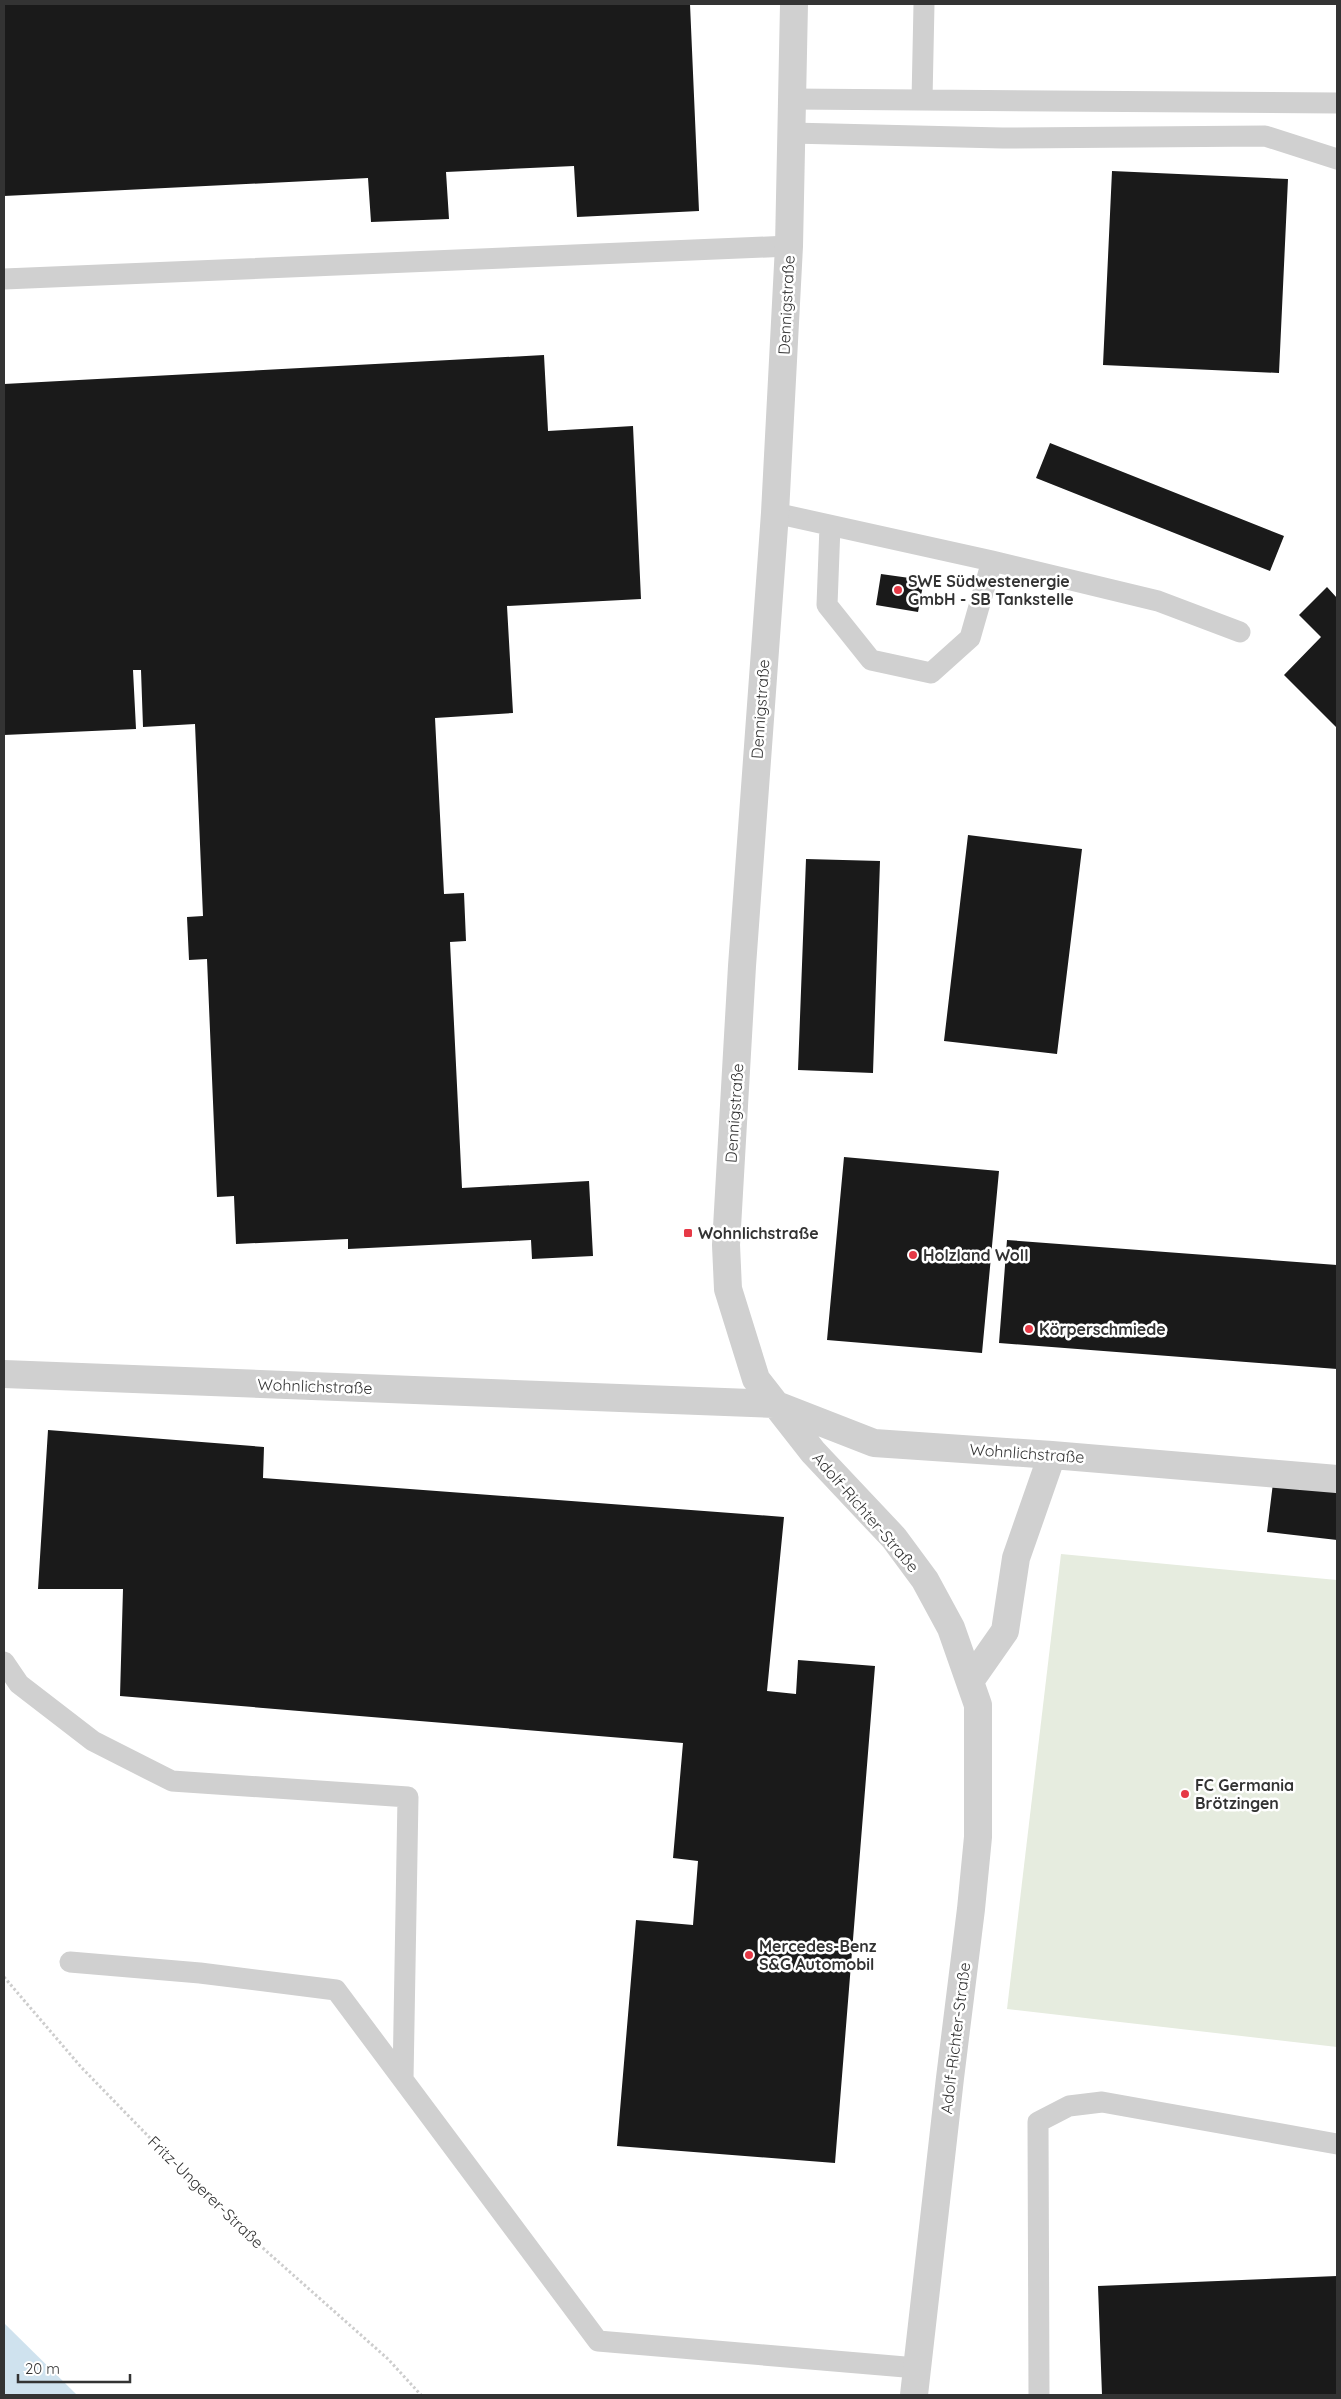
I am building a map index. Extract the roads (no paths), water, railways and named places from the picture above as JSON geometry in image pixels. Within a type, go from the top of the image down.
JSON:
[{"type":"street","name":"Dennigstraße","points":[[774,1404],[756,1379],[745,1349],[728,1290],[726,1245],[742,966],[774,513],[789,246],[794,4]]},
{"type":"street","name":"Wohnlichstraße","points":[[4,1374],[774,1404],[874,1443],[1052,1455],[1337,1479]]},
{"type":"street","name":"Adolf-Richter-Straße","points":[[774,1404],[814,1452],[894,1538],[925,1580],[951,1628],[978,1705],[978,1837],[914,2395]]},
{"type":"street","points":[[970,1681],[1004,1631],[1016,1558],[1052,1455]]},
{"type":"lane","points":[[922,100],[924,4]]},
{"type":"lane","points":[[791,99],[1337,103]]},
{"type":"lane","points":[[791,133],[1002,138],[1265,136],[1337,159]]},
{"type":"lane","points":[[4,279],[789,246]]},
{"type":"lane","points":[[774,513],[992,561],[1158,602],[1240,632]]},
{"type":"lane","points":[[830,526],[827,605],[871,660],[931,673],[970,638],[992,561]]},
{"type":"lane","points":[[4,1662],[19,1684],[93,1741],[172,1781],[408,1797],[403,2080]]},
{"type":"lane","points":[[70,1962],[200,1973],[336,1990],[598,2341],[917,2368]]},
{"type":"lane","points":[[1039,2395],[1038,2122],[1068,2106],[1102,2102],[1337,2144]]},
{"type":"water","points":[[4,2323],[77,2395],[4,2395]]},
{"type":"place","name":"SWE Südwestenergie GmbH - SB Tankstelle","points":[[898,590]]},
{"type":"place","name":"Wohnlichstraße","points":[[688,1233]]},
{"type":"place","name":"Holzland Woll","points":[[913,1255]]},
{"type":"place","name":"Körperschmiede","points":[[1029,1329]]},
{"type":"place","name":"FC Germania Brötzingen","points":[[1185,1794]]},
{"type":"place","name":"Mercedes-Benz S&G Automobil","points":[[749,1955]]}]
